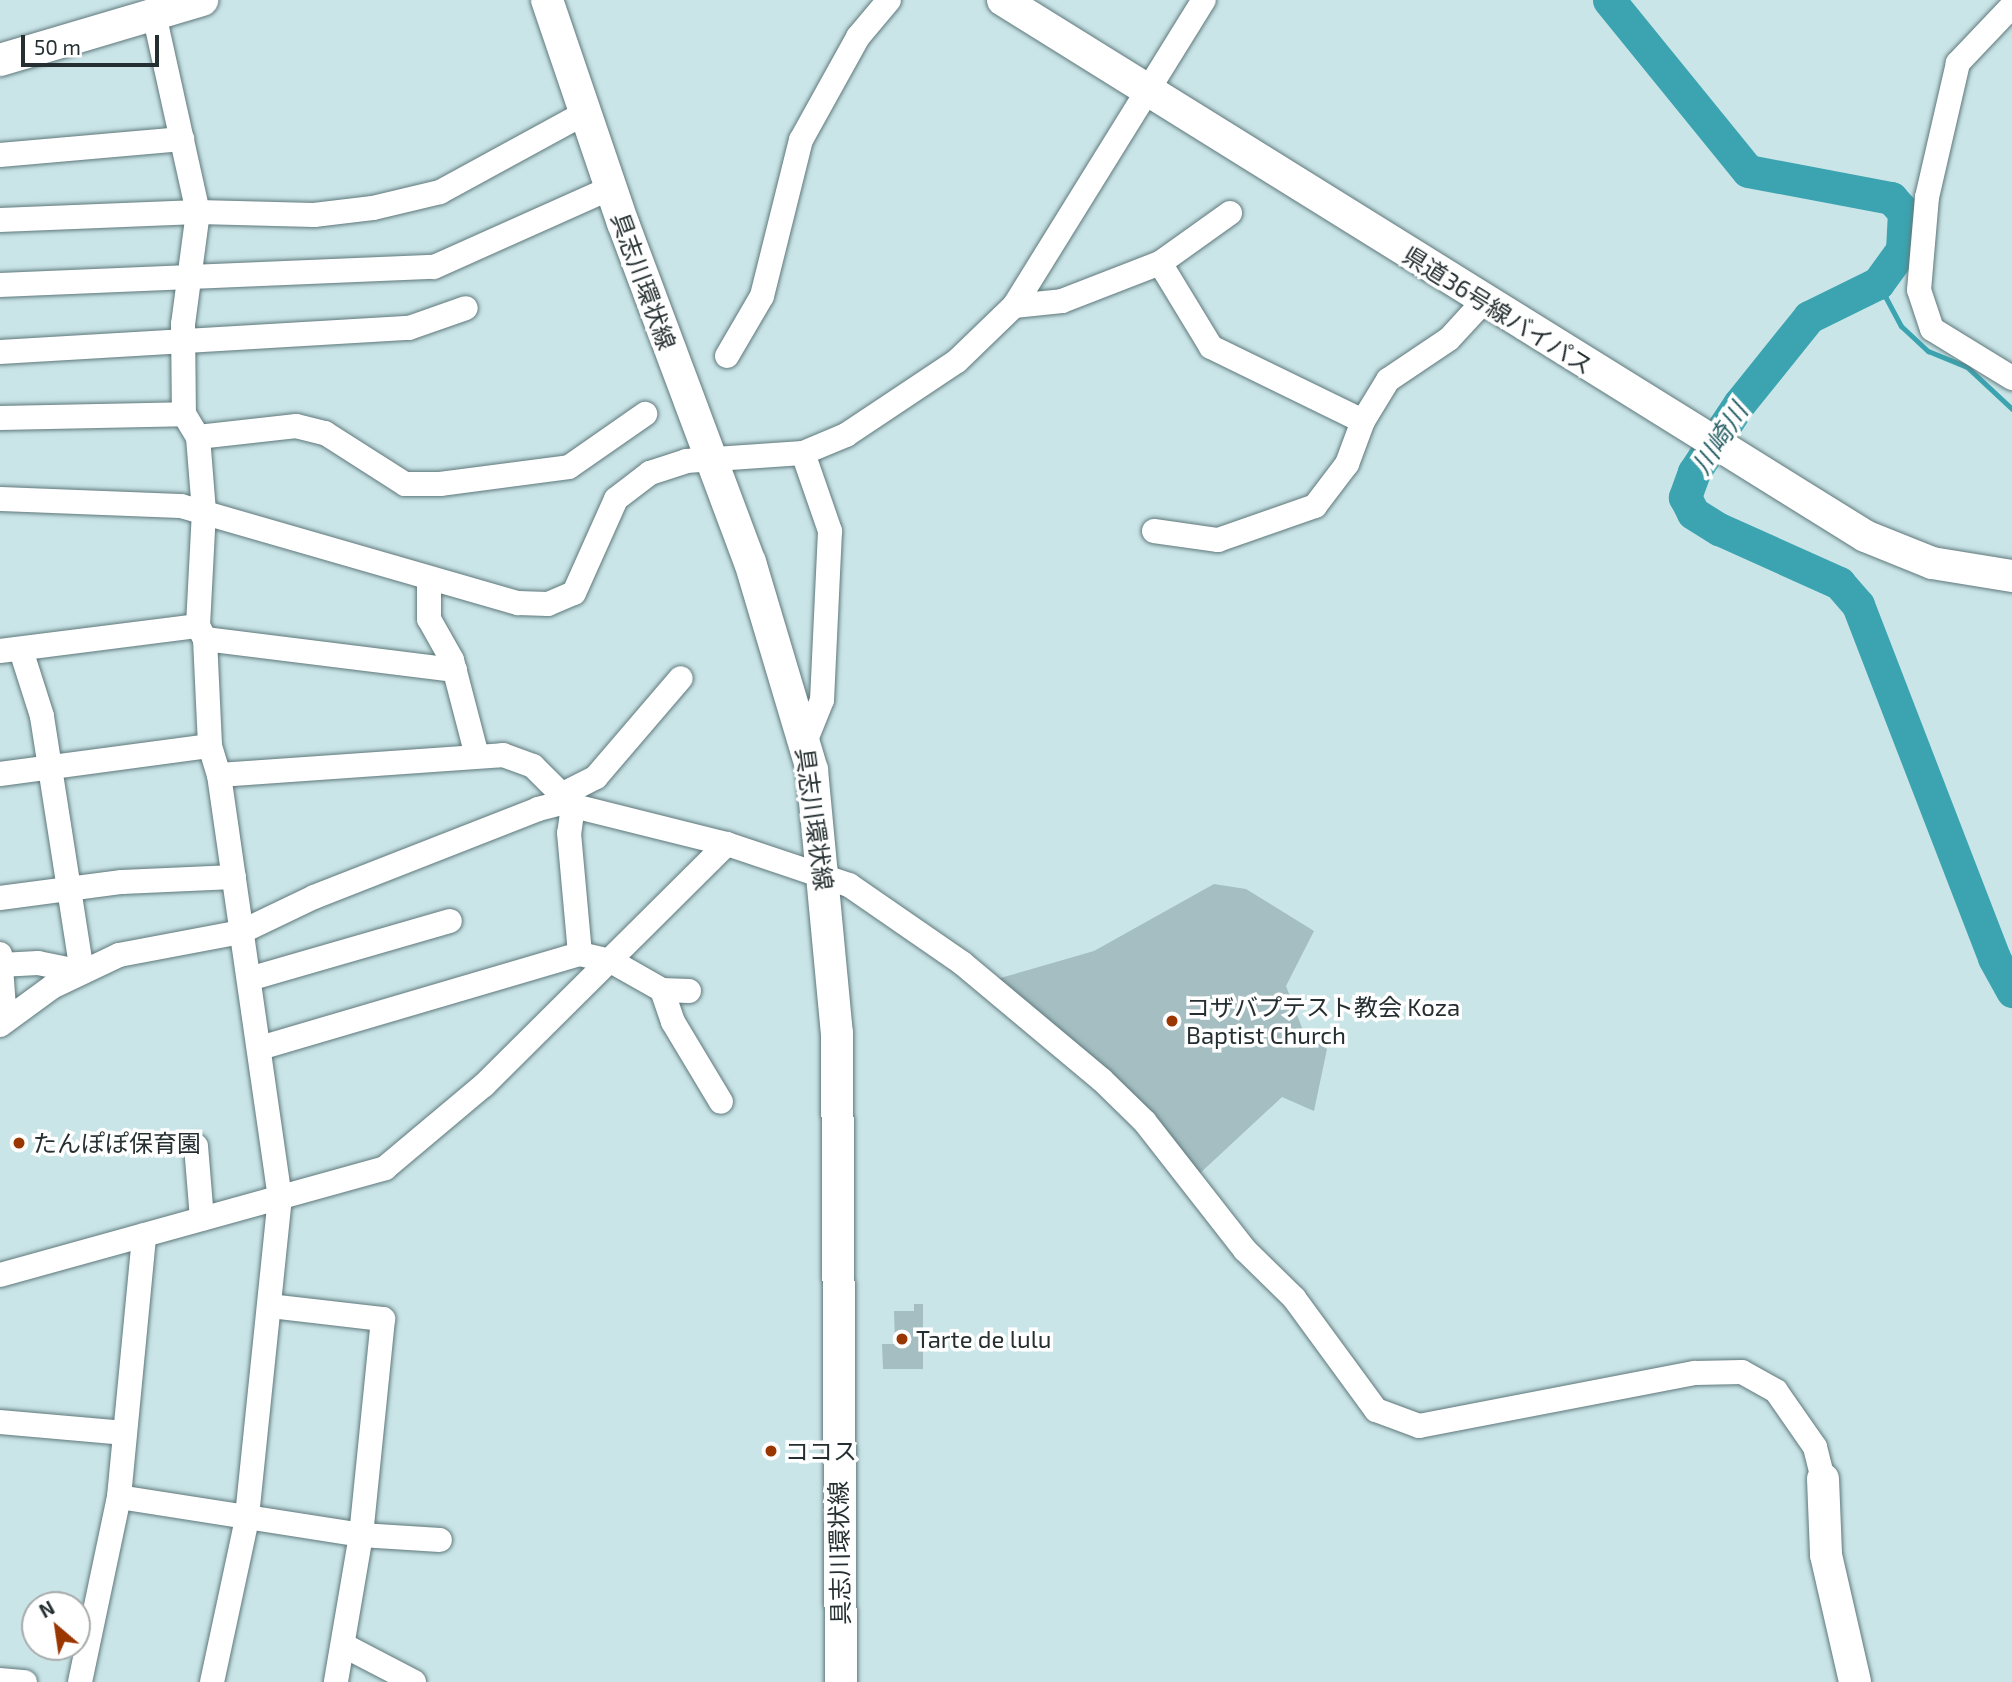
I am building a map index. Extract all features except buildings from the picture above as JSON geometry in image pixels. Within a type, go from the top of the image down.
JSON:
[{"type":"main road","points":[[0,60],[202,0]]},
{"type":"main road","name":"具志川環状線","points":[[547,0],[611,188],[750,562],[805,742],[826,874],[837,1032],[841,1682]]},
{"type":"main road","name":"県道36号線バイパス","points":[[1003,0],[1697,434],[1896,552],[2012,576]]},
{"type":"main road","points":[[1823,1479],[1826,1555],[1855,1682]]},
{"type":"street","points":[[727,356],[762,296],[801,140],[858,37],[889,0]]},
{"type":"street","points":[[0,499],[204,511],[429,581],[518,603],[548,604],[574,593],[616,499],[650,474],[687,461],[711,462],[803,453],[846,435],[957,360],[1014,306],[1145,88],[1204,0]]},
{"type":"street","points":[[2012,6],[1958,63],[1927,197],[1919,290],[1932,328],[2012,377]]},
{"type":"street","points":[[154,14],[198,212],[183,345],[184,414],[198,437],[204,511],[201,632],[210,746],[219,775],[280,1197],[247,1519],[212,1682]]},
{"type":"street","points":[[0,220],[198,212],[314,215],[440,192],[585,113]]},
{"type":"street","points":[[0,155],[182,139]]},
{"type":"street","points":[[0,285],[434,267],[611,188]]},
{"type":"street","points":[[1014,306],[1062,301],[1160,263],[1230,213]]},
{"type":"street","points":[[1160,263],[1210,347],[1363,421]]},
{"type":"street","points":[[1154,531],[1218,540],[1315,506],[1347,464],[1363,421],[1388,380],[1449,340],[1484,302]]},
{"type":"street","points":[[0,352],[183,345],[258,334],[409,328],[466,308]]},
{"type":"street","points":[[0,418],[184,414]]},
{"type":"street","points":[[198,437],[296,426],[325,433],[405,484],[440,484],[569,467],[646,414]]},
{"type":"street","points":[[803,453],[830,531],[823,687],[805,742]]},
{"type":"street","points":[[429,581],[429,619],[454,670],[477,756]]},
{"type":"street","points":[[82,972],[73,889],[48,767],[42,716],[11,651],[201,632],[454,670]]},
{"type":"street","points":[[3,1023],[82,972],[146,947],[242,932],[314,897],[538,809],[569,800],[596,777],[681,678]]},
{"type":"street","points":[[0,774],[210,746]]},
{"type":"street","points":[[219,775],[503,755],[533,766],[569,800],[826,874],[962,963],[1102,1080],[1145,1122],[1245,1250],[1294,1298],[1376,1410],[1419,1426],[1695,1374],[1742,1373],[1776,1391],[1815,1447],[1823,1479]]},
{"type":"street","points":[[569,800],[569,833],[580,954]]},
{"type":"street","points":[[0,1275],[385,1168],[485,1085],[727,844]]},
{"type":"street","points":[[0,898],[73,889],[234,877]]},
{"type":"street","points":[[249,979],[450,921]]},
{"type":"street","points":[[260,1048],[580,954],[611,961],[662,990],[689,991]]},
{"type":"street","points":[[3,1023],[0,962],[38,963],[82,972]]},
{"type":"street","points":[[662,990],[673,1022],[721,1102]]},
{"type":"street","points":[[196,1146],[202,1219]]},
{"type":"street","points":[[80,1682],[119,1497],[144,1235]]},
{"type":"street","points":[[270,1306],[383,1319],[361,1535],[336,1682]]},
{"type":"street","points":[[0,1422],[125,1433]]},
{"type":"street","points":[[119,1497],[361,1535],[439,1540]]},
{"type":"street","points":[[343,1645],[414,1682]]},
{"type":"street","points":[[0,1680],[25,1682]]},
{"type":"waterway","name":"川崎川","points":[[1609,0],[1748,171],[1891,198],[1904,212],[1902,250],[1878,283],[1809,317],[1739,404],[1694,472],[1685,497],[1693,513],[1719,529],[1839,583],[1858,605],[1994,958],[2012,991]]},
{"type":"waterway","points":[[1878,283],[1901,326],[1928,351],[1967,367],[2012,409]]},
{"type":"place","name":"コザバプテスト教会 Koza Baptist Church","points":[[1172,1021]]},
{"type":"place","name":"たんぽぽ保育園","points":[[19,1143]]},
{"type":"place","name":"Tarte de lulu","points":[[902,1339]]},
{"type":"place","name":"ココス","points":[[771,1451]]}]
